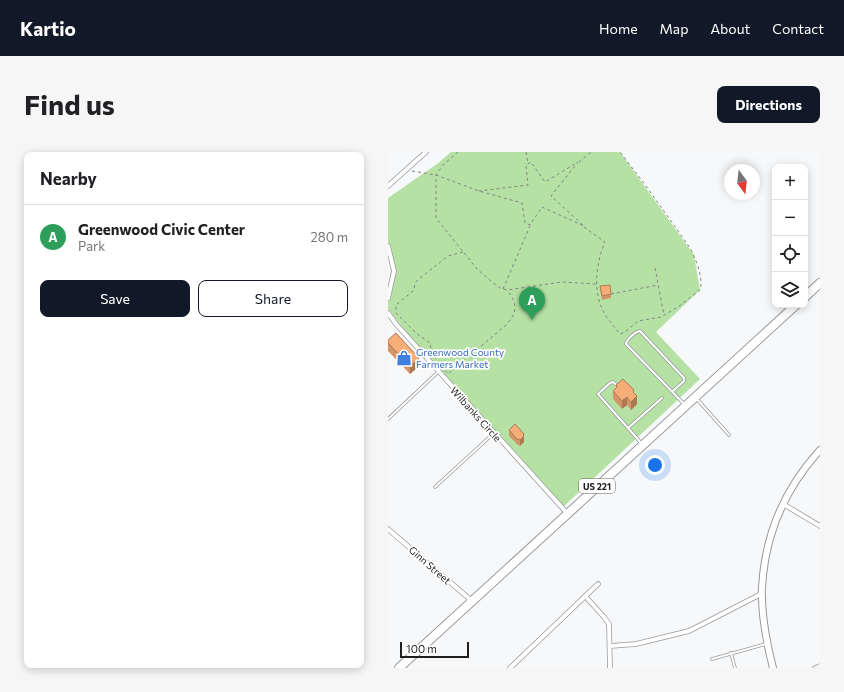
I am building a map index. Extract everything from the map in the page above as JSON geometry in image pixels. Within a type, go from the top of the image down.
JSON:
[{"type":"highway","points":[[808,294],[820,283]]},
{"type":"highway","name":"US 221","points":[[399,668],[793,308]]},
{"type":"street","points":[[388,186],[426,152]]},
{"type":"street","points":[[388,246],[394,271],[388,298]]},
{"type":"street","name":"Wilbanks Circle","points":[[388,313],[438,372],[567,513]]},
{"type":"street","points":[[773,668],[763,620],[761,594],[768,547],[774,526],[783,504],[797,478],[820,450]]},
{"type":"street","points":[[783,504],[820,526]]},
{"type":"street","name":"Ginn Street","points":[[388,529],[472,601]]},
{"type":"street","points":[[510,668],[598,584]]},
{"type":"street","points":[[610,646],[636,644],[689,630],[761,594]]},
{"type":"street","points":[[585,596],[607,620],[610,628],[610,668]]},
{"type":"street","points":[[815,668],[820,666]]},
{"type":"lane","points":[[673,391],[684,381],[684,378],[640,331],[637,332],[627,341],[626,344],[686,406]]},
{"type":"lane","points":[[388,419],[438,372]]},
{"type":"lane","points":[[619,388],[613,382],[598,394],[642,445]]},
{"type":"lane","points":[[628,428],[662,398]]},
{"type":"lane","points":[[695,398],[728,435]]},
{"type":"lane","points":[[434,487],[494,433]]},
{"type":"lane","points":[[712,658],[767,644]]},
{"type":"lane","points":[[731,653],[734,668]]},
{"type":"path","points":[[458,152],[444,164],[436,175],[436,218],[477,269],[492,282],[507,290],[562,282],[597,284]]},
{"type":"path","points":[[478,191],[528,185],[526,165],[528,164],[526,152]]},
{"type":"path","points":[[528,164],[530,162],[545,182],[578,162],[590,152]]},
{"type":"path","points":[[578,162],[551,196],[584,226],[605,242],[599,255],[597,284],[598,296],[606,316],[620,334],[625,332],[638,321],[656,319],[678,308],[700,290],[701,279],[694,255],[688,245],[620,152]]},
{"type":"path","points":[[406,170],[436,175],[478,191],[522,203],[525,223],[530,225]]},
{"type":"path","points":[[503,289],[530,225],[542,207],[584,226]]},
{"type":"path","points":[[463,252],[448,256],[420,278],[416,282],[413,291],[396,305],[395,310],[396,313],[416,333],[430,343],[432,354],[448,374],[511,320],[516,305],[507,290]]},
{"type":"path","points":[[655,268],[664,316]]},
{"type":"path","points":[[610,294],[658,285]]},
{"type":"green space","points":[[451,152],[620,152],[694,255],[700,290],[656,332],[700,379],[562,508],[426,358],[388,309],[388,290],[392,261],[388,241],[388,198],[437,164]]},
{"type":"building","points":[[610,285],[611,294],[602,296],[600,286]]},
{"type":"building","points":[[396,333],[419,358],[410,366],[388,343],[388,340]]},
{"type":"building","points":[[623,379],[634,390],[633,392],[637,396],[631,402],[627,397],[622,401],[613,391],[617,387],[616,385]]},
{"type":"building","points":[[515,424],[524,434],[520,440],[518,440],[509,430]]},
{"type":"place","name":"Greenwood Civic Center","points":[[532,320]]},
{"type":"place","name":"Greenwood County Farmers Market","points":[[404,358]]}]
